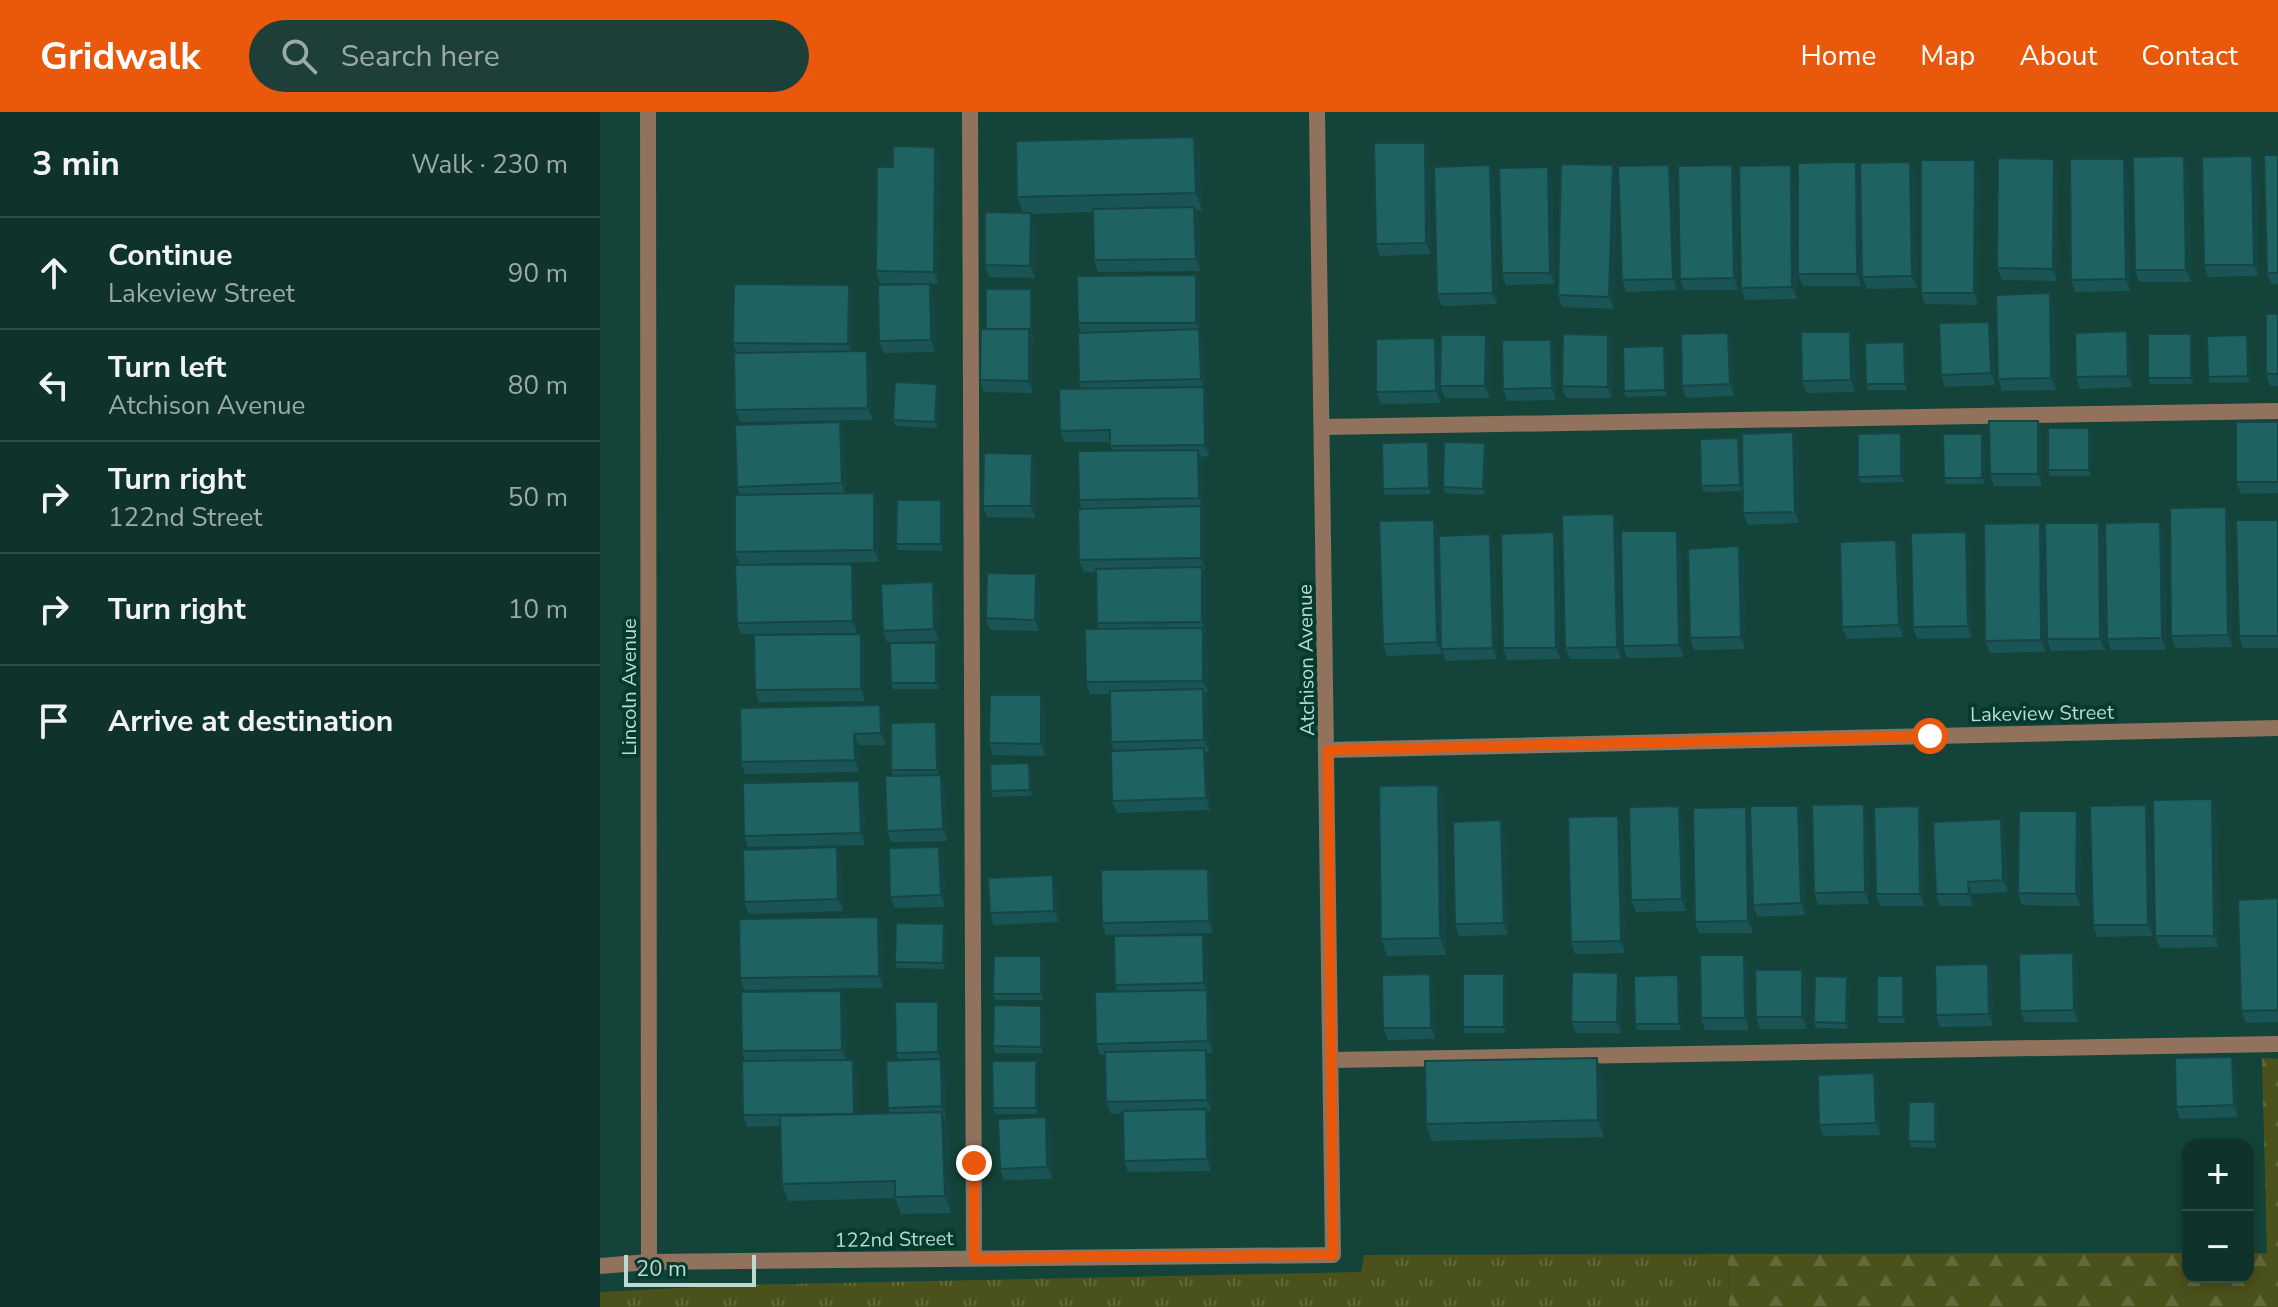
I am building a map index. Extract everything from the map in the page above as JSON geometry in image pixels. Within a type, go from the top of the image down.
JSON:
[{"type":"street","name":"Lincoln Avenue","points":[[648,112],[649,1262]]},
{"type":"street","points":[[970,112],[974,1258]]},
{"type":"street","name":"Atchison Avenue","points":[[1317,112],[1333,1255]]},
{"type":"street","points":[[1323,427],[2278,411]]},
{"type":"street","name":"Lakeview Street","points":[[1328,750],[2278,728]]},
{"type":"street","points":[[1331,1060],[2278,1044]]},
{"type":"street","name":"122nd Street","points":[[600,1266],[649,1262],[1333,1255]]},
{"type":"green space","points":[[2262,1058],[2278,1059],[2278,1307],[1729,1307],[1728,1254],[2182,1253],[2182,1283],[2254,1283],[2254,1253],[2267,1253]]},
{"type":"green space","points":[[1728,1254],[1729,1307],[600,1307],[600,1292],[739,1285],[1361,1272],[1364,1255]]},
{"type":"building","points":[[1194,137],[1196,193],[1017,197],[1016,141]]},
{"type":"building","points":[[1374,143],[1425,143],[1426,243],[1376,244]]},
{"type":"building","points":[[893,146],[935,147],[934,272],[876,271],[877,167],[893,167]]},
{"type":"building","points":[[2264,155],[2278,155],[2278,273],[2267,273]]},
{"type":"building","points":[[2184,156],[2186,270],[2135,270],[2133,157]]},
{"type":"building","points":[[2252,156],[2254,265],[2204,265],[2202,157]]},
{"type":"building","points":[[1998,158],[2054,159],[2053,269],[1997,268]]},
{"type":"building","points":[[2070,159],[2124,159],[2126,279],[2071,280]]},
{"type":"building","points":[[1921,160],[1975,160],[1974,293],[1921,293]]},
{"type":"building","points":[[1856,162],[1857,274],[1798,274],[1798,163]]},
{"type":"building","points":[[1910,162],[1912,276],[1862,277],[1860,163]]},
{"type":"building","points":[[1561,164],[1613,165],[1609,297],[1558,295]]},
{"type":"building","points":[[1490,165],[1493,293],[1437,294],[1434,167]]},
{"type":"building","points":[[1669,165],[1673,279],[1622,280],[1618,166]]},
{"type":"building","points":[[1732,165],[1734,278],[1680,279],[1678,166]]},
{"type":"building","points":[[1791,165],[1792,287],[1741,288],[1739,166]]},
{"type":"building","points":[[1548,167],[1550,273],[1502,273],[1499,168]]},
{"type":"building","points":[[1194,207],[1196,259],[1094,260],[1093,209]]},
{"type":"building","points":[[985,212],[1031,213],[1030,266],[985,265]]},
{"type":"building","points":[[1196,275],[1196,323],[1078,323],[1077,276]]},
{"type":"building","points":[[734,284],[849,285],[848,344],[733,343]]},
{"type":"building","points":[[930,284],[931,340],[879,341],[878,285]]},
{"type":"building","points":[[986,289],[1031,289],[1031,332],[1029,329],[986,329]]},
{"type":"building","points":[[2050,293],[2051,378],[1998,379],[1996,295]]},
{"type":"building","points":[[2266,314],[2278,314],[2278,374],[2266,374]]},
{"type":"building","points":[[1989,322],[1991,373],[1941,375],[1939,323]]},
{"type":"building","points":[[981,329],[1029,329],[1029,381],[980,380]]},
{"type":"building","points":[[1199,329],[1201,379],[1079,382],[1078,333]]},
{"type":"building","points":[[2127,331],[2128,376],[2076,377],[2075,333]]},
{"type":"building","points":[[1801,332],[1850,332],[1851,380],[1802,381]]},
{"type":"building","points":[[1728,333],[1730,384],[1682,386],[1681,334]]},
{"type":"building","points":[[1563,334],[1608,335],[1608,387],[1562,386]]},
{"type":"building","points":[[2148,334],[2191,334],[2191,378],[2148,378]]},
{"type":"building","points":[[1441,335],[1486,335],[1485,386],[1440,386]]},
{"type":"building","points":[[2247,335],[2248,376],[2208,377],[2207,336]]},
{"type":"building","points":[[1435,338],[1436,391],[1376,392],[1376,339]]},
{"type":"building","points":[[1502,340],[1551,340],[1552,388],[1503,389]]},
{"type":"building","points":[[1904,342],[1905,384],[1866,384],[1865,343]]},
{"type":"building","points":[[1664,346],[1665,390],[1624,391],[1623,347]]},
{"type":"building","points":[[867,351],[868,408],[735,410],[734,353]]},
{"type":"building","points":[[895,382],[937,384],[935,422],[893,420]]},
{"type":"building","points":[[1204,387],[1205,445],[1110,446],[1110,430],[1060,431],[1059,389]]},
{"type":"building","points":[[1989,421],[2038,421],[2038,474],[1990,474]]},
{"type":"building","points":[[840,422],[842,483],[737,487],[735,425]]},
{"type":"building","points":[[2236,422],[2278,422],[2278,482],[2236,482]]},
{"type":"building","points":[[2048,428],[2089,428],[2089,470],[2048,470]]},
{"type":"building","points":[[1793,432],[1795,512],[1743,513],[1742,434]]},
{"type":"building","points":[[1901,433],[1901,476],[1858,477],[1858,434]]},
{"type":"building","points":[[1943,434],[1982,434],[1982,478],[1944,478]]},
{"type":"building","points":[[1738,438],[1740,485],[1701,486],[1700,439]]},
{"type":"building","points":[[1428,442],[1429,488],[1383,489],[1382,443]]},
{"type":"building","points":[[1444,442],[1485,443],[1483,489],[1443,487]]},
{"type":"building","points":[[1198,450],[1199,498],[1079,500],[1078,451]]},
{"type":"building","points":[[984,453],[1032,454],[1031,506],[983,506]]},
{"type":"building","points":[[874,493],[874,550],[735,552],[735,495]]},
{"type":"building","points":[[897,500],[941,500],[941,544],[896,544]]},
{"type":"building","points":[[1201,506],[1201,558],[1079,560],[1078,509]]},
{"type":"building","points":[[2226,507],[2228,635],[2171,636],[2170,508]]},
{"type":"building","points":[[1614,514],[1617,647],[1565,648],[1562,515]]},
{"type":"building","points":[[1434,520],[1437,642],[1383,644],[1379,521]]},
{"type":"building","points":[[2236,520],[2278,520],[2278,636],[2239,636]]},
{"type":"building","points":[[2160,522],[2162,638],[2107,639],[2105,523]]},
{"type":"building","points":[[2040,523],[2041,640],[1985,641],[1984,524]]},
{"type":"building","points":[[2045,523],[2099,523],[2100,639],[2047,639]]},
{"type":"building","points":[[1621,531],[1677,531],[1679,645],[1623,646]]},
{"type":"building","points":[[1554,532],[1556,648],[1503,648],[1501,534]]},
{"type":"building","points":[[1966,532],[1968,626],[1913,627],[1911,533]]},
{"type":"building","points":[[1490,534],[1493,648],[1441,649],[1439,536]]},
{"type":"building","points":[[1896,540],[1899,625],[1842,627],[1840,542]]},
{"type":"building","points":[[1739,546],[1741,637],[1690,638],[1688,549]]},
{"type":"building","points":[[852,564],[853,621],[737,623],[735,565]]},
{"type":"building","points":[[1202,567],[1202,622],[1097,623],[1096,569]]},
{"type":"building","points":[[987,573],[1036,574],[1035,620],[986,618]]},
{"type":"building","points":[[933,582],[934,629],[883,631],[881,584]]},
{"type":"building","points":[[1203,628],[1203,681],[1086,682],[1085,629]]},
{"type":"building","points":[[861,634],[861,689],[755,690],[754,635]]},
{"type":"building","points":[[890,643],[936,643],[936,683],[891,683]]},
{"type":"building","points":[[1203,689],[1204,740],[1111,742],[1110,691]]},
{"type":"building","points":[[990,695],[1041,695],[1041,744],[989,743]]},
{"type":"building","points":[[880,705],[881,733],[854,734],[855,760],[741,762],[740,708]]},
{"type":"building","points":[[936,722],[937,770],[891,770],[891,723]]},
{"type":"building","points":[[1204,748],[1206,798],[1112,801],[1111,751]]},
{"type":"building","points":[[1029,763],[1030,790],[991,791],[990,764]]},
{"type":"building","points":[[941,775],[943,829],[887,831],[885,776]]},
{"type":"building","points":[[859,781],[861,833],[744,836],[743,783]]},
{"type":"building","points":[[1438,785],[1440,938],[1381,939],[1379,786]]},
{"type":"building","points":[[2212,799],[2214,936],[2155,936],[2153,800]]},
{"type":"building","points":[[1864,804],[1865,892],[1814,893],[1812,805]]},
{"type":"building","points":[[2146,805],[2148,925],[2093,925],[2090,806]]},
{"type":"building","points":[[1679,806],[1682,899],[1631,900],[1629,807]]},
{"type":"building","points":[[1750,806],[1798,806],[1801,903],[1753,905]]},
{"type":"building","points":[[1919,806],[1920,894],[1876,894],[1874,807]]},
{"type":"building","points":[[1746,807],[1748,921],[1695,922],[1693,808]]},
{"type":"building","points":[[2019,811],[2077,811],[2076,894],[2018,893]]},
{"type":"building","points":[[1618,816],[1621,941],[1571,942],[1568,817]]},
{"type":"building","points":[[2001,819],[2003,880],[1968,882],[1969,894],[1936,894],[1933,822]]},
{"type":"building","points":[[1501,820],[1504,923],[1455,924],[1453,822]]},
{"type":"building","points":[[837,847],[838,899],[744,902],[743,850]]},
{"type":"building","points":[[939,847],[941,895],[890,897],[889,848]]},
{"type":"building","points":[[1208,869],[1209,921],[1102,923],[1101,870]]},
{"type":"building","points":[[1053,875],[1054,911],[990,913],[988,878]]},
{"type":"building","points":[[2278,898],[2278,1010],[2241,1011],[2238,900]]},
{"type":"building","points":[[878,917],[879,976],[740,978],[739,919]]},
{"type":"building","points":[[896,923],[944,924],[943,963],[895,962]]},
{"type":"building","points":[[1203,935],[1204,983],[1115,985],[1114,936]]},
{"type":"building","points":[[2073,953],[2074,1010],[2020,1011],[2019,954]]},
{"type":"building","points":[[1700,955],[1744,955],[1745,1018],[1701,1018]]},
{"type":"building","points":[[994,956],[1041,956],[1041,994],[993,994]]},
{"type":"building","points":[[1988,964],[1989,1014],[1936,1015],[1935,965]]},
{"type":"building","points":[[1755,970],[1802,970],[1802,1017],[1756,1017]]},
{"type":"building","points":[[1572,972],[1618,973],[1617,1022],[1571,1022]]},
{"type":"building","points":[[1430,974],[1431,1028],[1383,1028],[1382,975]]},
{"type":"building","points":[[1463,974],[1504,974],[1504,1027],[1463,1027]]},
{"type":"building","points":[[1678,975],[1679,1024],[1635,1024],[1634,976]]},
{"type":"building","points":[[1815,976],[1847,977],[1846,1023],[1814,1022]]},
{"type":"building","points":[[1877,976],[1903,976],[1903,1017],[1877,1017]]},
{"type":"building","points":[[1207,990],[1208,1041],[1096,1044],[1095,992]]},
{"type":"building","points":[[841,991],[842,1050],[742,1051],[741,992]]},
{"type":"building","points":[[895,1002],[938,1002],[938,1052],[896,1053]]},
{"type":"building","points":[[994,1005],[1041,1006],[1041,1047],[993,1046]]},
{"type":"building","points":[[1206,1050],[1207,1100],[1106,1102],[1105,1052]]},
{"type":"building","points":[[2232,1057],[2234,1105],[2176,1107],[2175,1058]]},
{"type":"building","points":[[1597,1058],[1598,1120],[1426,1124],[1425,1061]]},
{"type":"building","points":[[941,1059],[942,1106],[888,1108],[886,1061]]},
{"type":"building","points":[[853,1060],[854,1114],[743,1115],[742,1061]]},
{"type":"building","points":[[992,1061],[1036,1061],[1036,1108],[993,1108]]},
{"type":"building","points":[[1874,1073],[1876,1123],[1819,1125],[1818,1075]]},
{"type":"building","points":[[1909,1102],[1935,1102],[1935,1142],[1908,1141]]},
{"type":"building","points":[[1206,1109],[1207,1159],[1124,1161],[1123,1111]]},
{"type":"building","points":[[942,1112],[945,1196],[895,1197],[895,1181],[782,1184],[780,1116]]},
{"type":"building","points":[[1046,1117],[1047,1167],[1000,1169],[998,1119]]},
{"type":"route","points":[[974,1163],[974,1258],[1333,1255],[1328,750],[1930,736]]}]
